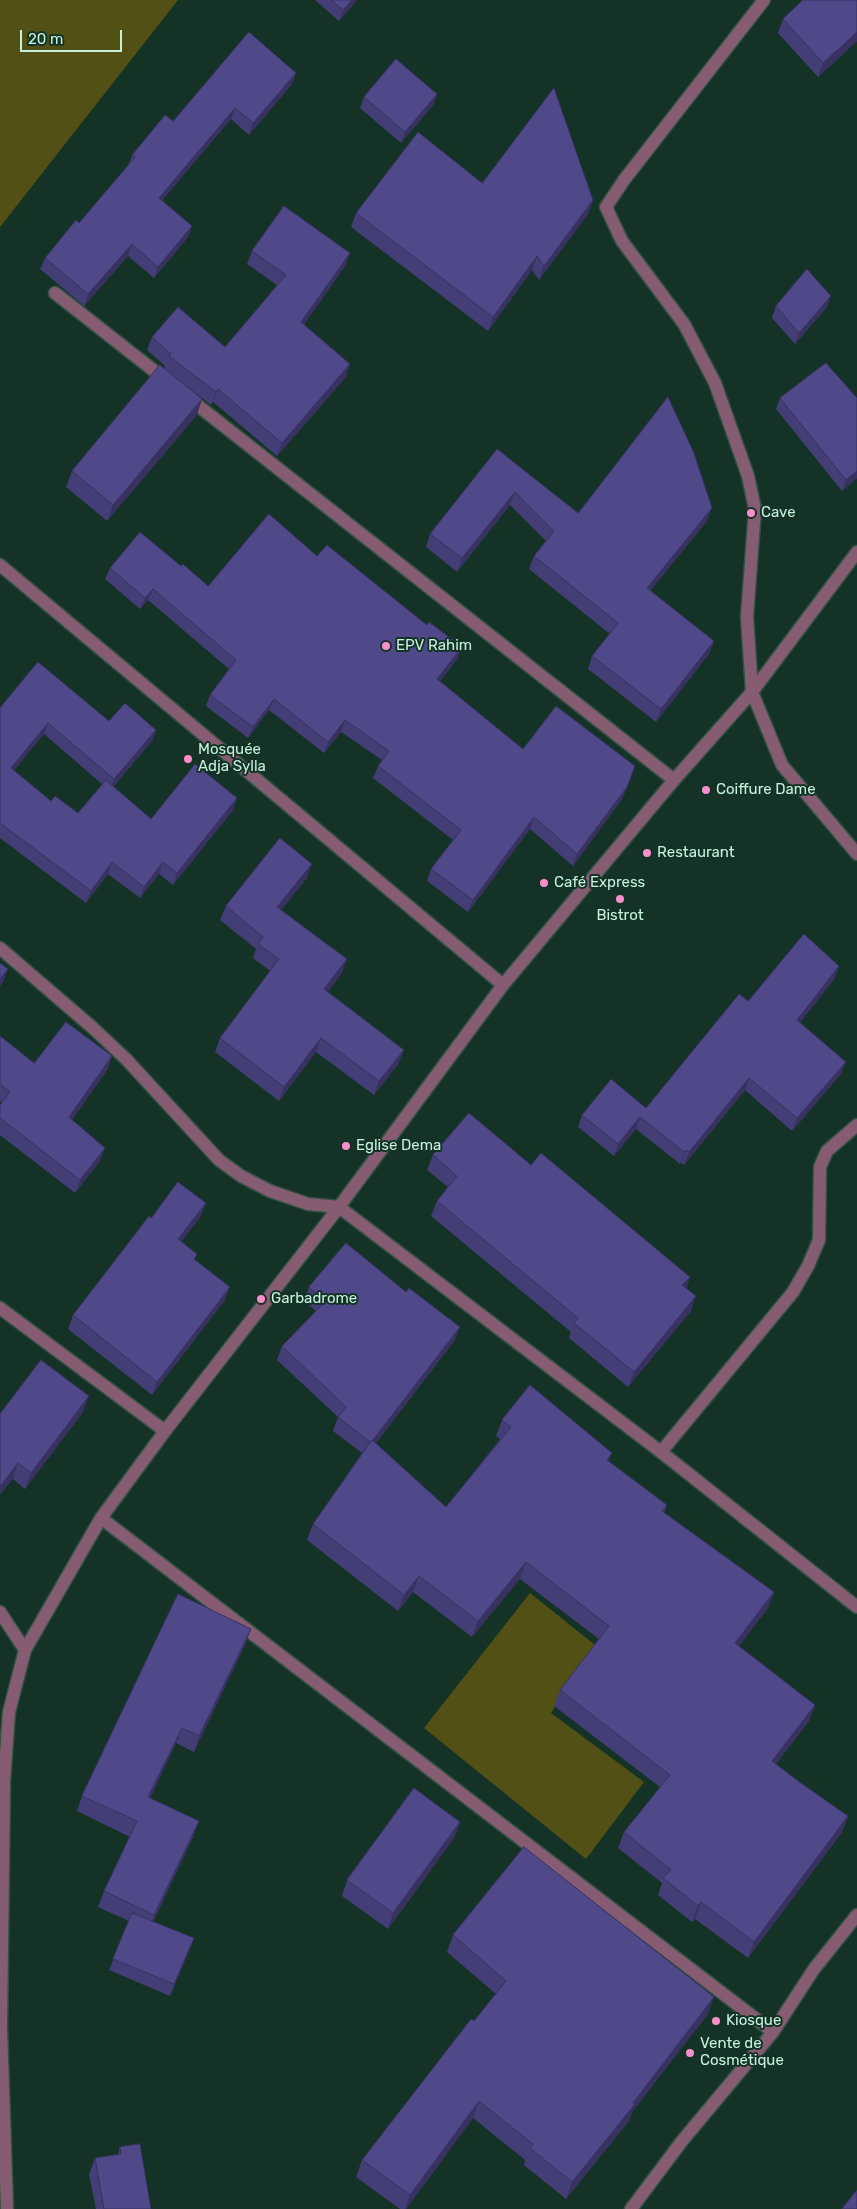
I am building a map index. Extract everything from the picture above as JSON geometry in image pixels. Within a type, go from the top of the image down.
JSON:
[{"type":"street","points":[[764,0],[624,180],[606,206],[622,241],[684,324],[715,383],[748,476],[755,509],[746,617],[752,692],[782,765],[857,854]]},
{"type":"street","points":[[55,293],[674,780]]},
{"type":"street","points":[[6,2209],[1,2030],[4,1781],[9,1712],[25,1650],[100,1518],[165,1431],[339,1207],[503,985],[674,780],[752,692],[857,552]]},
{"type":"street","points":[[0,565],[503,985]]},
{"type":"street","points":[[0,948],[126,1059],[218,1160],[241,1176],[270,1191],[308,1204],[339,1207],[661,1452],[857,1607]]},
{"type":"street","points":[[661,1452],[793,1292],[808,1266],[819,1240],[820,1167],[827,1151],[857,1125]]},
{"type":"street","points":[[0,1308],[165,1431]]},
{"type":"street","points":[[100,1518],[773,2032]]},
{"type":"street","points":[[0,1612],[25,1650]]},
{"type":"street","points":[[631,2209],[682,2141],[773,2032],[814,1969],[857,1915]]},
{"type":"shaded area","points":[[0,0],[178,0],[0,227]]},
{"type":"shaded area","points":[[530,1593],[595,1645],[551,1713],[644,1782],[586,1859],[424,1728]]},
{"type":"building","points":[[332,0],[352,0],[343,10]]},
{"type":"building","points":[[803,0],[857,0],[857,32],[823,63],[783,19]]},
{"type":"building","points":[[249,32],[296,73],[253,123],[235,108],[159,198],[192,226],[158,267],[132,244],[88,294],[45,258],[76,220],[79,223],[135,157],[132,155],[165,115],[173,121]]},
{"type":"building","points":[[396,59],[437,94],[405,132],[364,97]]},
{"type":"building","points":[[554,88],[593,200],[544,266],[537,256],[493,317],[356,213],[418,132],[482,183]]},
{"type":"building","points":[[284,206],[350,253],[301,322],[350,364],[282,443],[218,389],[216,392],[169,356],[171,354],[152,337],[178,307],[225,347],[286,275],[252,251]]},
{"type":"building","points":[[807,269],[831,296],[799,333],[776,306]]},
{"type":"building","points":[[826,363],[857,398],[857,471],[846,480],[780,398]]},
{"type":"building","points":[[160,365],[202,399],[113,505],[72,471]]},
{"type":"building","points":[[668,397],[694,453],[712,508],[647,588],[714,641],[661,709],[592,656],[618,623],[534,556],[554,531],[515,492],[462,558],[430,534],[497,449],[578,513]]},
{"type":"building","points":[[269,514],[317,556],[327,545],[427,625],[429,622],[462,647],[437,679],[523,749],[556,706],[635,766],[627,787],[577,854],[534,817],[473,900],[431,869],[461,830],[378,766],[389,751],[345,720],[328,742],[274,699],[253,727],[210,695],[236,660],[153,589],[145,598],[110,568],[140,532],[181,566],[183,564],[208,586]]},
{"type":"building","points":[[38,662],[109,721],[125,703],[156,730],[114,779],[48,723],[11,768],[51,801],[55,796],[78,813],[106,780],[151,819],[195,764],[237,798],[177,873],[163,862],[144,887],[112,862],[91,891],[0,823],[0,708]]},
{"type":"building","points":[[280,838],[312,864],[277,907],[347,959],[324,989],[404,1050],[379,1081],[321,1038],[284,1087],[220,1038],[279,959],[258,944],[263,937],[226,906]]},
{"type":"building","points":[[804,934],[839,966],[797,1020],[846,1062],[797,1118],[749,1078],[689,1152],[686,1150],[684,1152],[640,1117],[618,1144],[582,1115],[611,1079],[646,1108],[739,994],[748,1001]]},
{"type":"building","points":[[0,963],[8,969],[0,979]]},
{"type":"building","points":[[66,1022],[112,1056],[69,1117],[105,1148],[80,1180],[0,1118],[0,1105],[10,1092],[0,1084],[0,1036],[34,1063]]},
{"type":"building","points":[[469,1113],[531,1165],[541,1153],[690,1277],[682,1285],[696,1296],[634,1372],[574,1323],[578,1318],[437,1201],[457,1176],[433,1155]]},
{"type":"building","points":[[178,1182],[206,1203],[178,1239],[197,1254],[194,1259],[230,1287],[157,1382],[73,1315],[149,1216],[151,1218]]},
{"type":"building","points":[[346,1243],[406,1292],[409,1288],[460,1327],[370,1442],[338,1417],[346,1407],[282,1346],[326,1301],[309,1287]]},
{"type":"building","points":[[41,1360],[89,1396],[31,1473],[18,1463],[0,1487],[0,1414]]},
{"type":"building","points":[[530,1385],[612,1453],[607,1460],[667,1505],[662,1511],[774,1592],[735,1643],[815,1705],[772,1761],[848,1816],[754,1942],[701,1902],[698,1906],[663,1878],[671,1870],[624,1832],[670,1775],[560,1690],[609,1626],[526,1562],[478,1621],[419,1576],[404,1595],[313,1524],[372,1440],[446,1507],[511,1427],[502,1420]]},
{"type":"building","points":[[178,1594],[251,1629],[199,1736],[182,1728],[148,1797],[199,1821],[154,1915],[104,1891],[137,1821],[82,1796]]},
{"type":"building","points":[[414,1788],[460,1822],[393,1913],[347,1880]]},
{"type":"building","points":[[524,1847],[714,1997],[633,2103],[635,2104],[572,2182],[530,2148],[533,2144],[479,2101],[410,2195],[362,2160],[471,2019],[474,2021],[506,1981],[453,1935]]},
{"type":"building","points":[[132,1913],[194,1938],[174,1984],[113,1959]]},
{"type":"building","points":[[140,2144],[151,2209],[104,2209],[95,2158],[121,2154],[120,2147]]},
{"type":"building","points":[[857,2190],[857,2209],[842,2209]]},
{"type":"place","name":"Cave","points":[[751,513]]},
{"type":"place","name":"EPV Rahim","points":[[386,646]]},
{"type":"place","name":"Mosquée Adja Sylla","points":[[188,759]]},
{"type":"place","name":"Coiffure Dame","points":[[706,790]]},
{"type":"place","name":"Restaurant","points":[[647,853]]},
{"type":"place","name":"Café Express","points":[[544,883]]},
{"type":"place","name":"Bistrot","points":[[620,899]]},
{"type":"place","name":"Eglise Dema","points":[[346,1146]]},
{"type":"place","name":"Garbadrome","points":[[261,1299]]},
{"type":"place","name":"Kiosque","points":[[716,2021]]},
{"type":"place","name":"Vente de Cosmétique","points":[[690,2053]]}]
